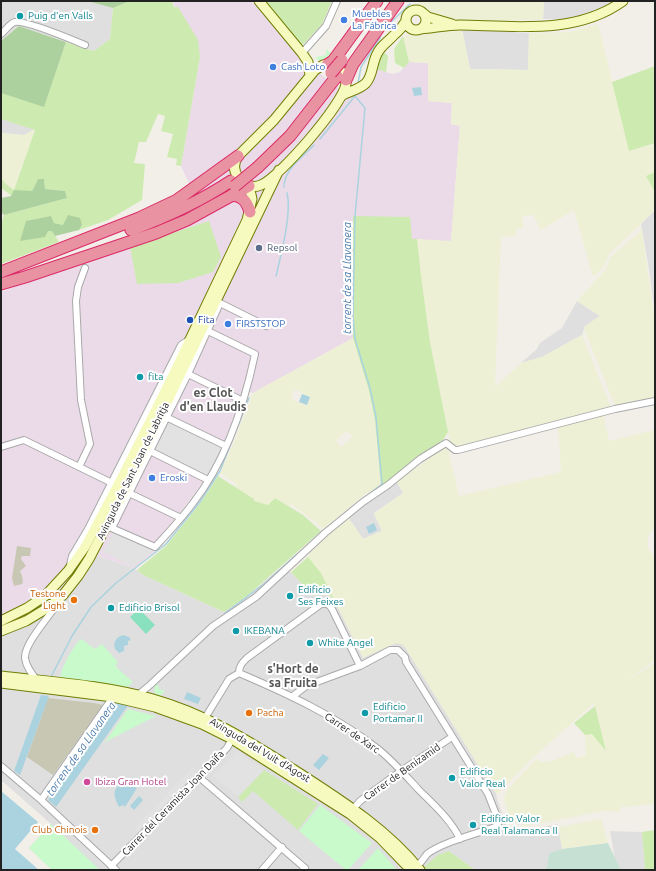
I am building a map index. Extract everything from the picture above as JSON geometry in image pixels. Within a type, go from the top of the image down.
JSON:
[{"type":"highway","points":[[335,73],[333,61],[377,1]]},
{"type":"highway","points":[[344,61],[384,1]]},
{"type":"highway","points":[[1,283],[24,273],[171,220],[205,204],[233,188],[256,165],[335,73],[392,1]]},
{"type":"highway","points":[[335,73],[353,64],[398,1]]},
{"type":"highway","points":[[1,272],[139,218],[177,200],[238,156]]},
{"type":"highway","points":[[1,276],[168,216],[202,199],[233,188],[249,186]]},
{"type":"highway","points":[[233,188],[238,196],[243,199],[248,206],[250,212]]},
{"type":"street","points":[[259,1],[302,53],[308,62],[310,75]]},
{"type":"street","points":[[302,53],[326,26],[337,1]]},
{"type":"street","points":[[393,36],[417,29],[459,25],[503,27],[561,25],[594,17],[623,1]]},
{"type":"street","points":[[335,73],[315,70],[274,120],[238,156],[234,164],[236,172],[244,184],[256,187],[261,185],[279,170],[310,137],[341,96],[351,90],[358,89],[366,83],[374,60],[382,46],[406,21],[408,15],[412,11],[418,10],[437,20],[459,25]]},
{"type":"street","points":[[406,21],[409,27],[417,29],[424,25],[426,20],[423,13]]},
{"type":"street","points":[[1,34],[15,22],[18,22],[62,35],[85,45]]},
{"type":"street","points":[[302,53],[316,63],[335,73],[350,86],[358,89]]},
{"type":"street","points":[[335,73],[341,96]]},
{"type":"street","name":"Avinguda de Sant Joan de Labritja","points":[[1,631],[31,618],[49,607],[63,595],[78,576],[109,527],[218,302],[279,170]]},
{"type":"street","name":"Avinguda de Sant Joan de Labritja","points":[[1,621],[27,608],[45,596],[69,570],[85,547],[114,485],[191,338],[250,212],[252,199],[249,186]]},
{"type":"street","points":[[79,467],[90,444],[81,400],[76,301],[78,287],[85,268]]},
{"type":"street","points":[[218,302],[266,326]]},
{"type":"street","name":"Avinguda de Sant Joan de Labritja","points":[[126,493],[150,451],[188,374],[208,331],[218,302]]},
{"type":"street","points":[[109,527],[155,547],[194,502],[208,480],[226,446],[247,390],[255,354],[208,331]]},
{"type":"street","points":[[188,374],[243,401]]},
{"type":"street","points":[[138,695],[213,626],[256,597],[302,556],[325,533],[363,502],[388,485],[420,459],[440,446],[446,443],[455,450],[458,450],[615,409],[655,401]]},
{"type":"street","points":[[166,417],[226,446]]},
{"type":"street","points":[[1,447],[24,440],[114,485],[126,493],[181,518]]},
{"type":"street","points":[[150,451],[208,480]]},
{"type":"street","points":[[37,680],[27,666],[25,656],[26,652],[38,630],[63,595]]},
{"type":"street","points":[[205,718],[229,679],[239,673],[242,663],[247,658],[321,604],[325,603],[332,609],[360,666]]},
{"type":"street","points":[[293,696],[306,686],[360,666],[390,650],[394,649],[401,652],[405,657],[406,662],[488,794],[499,822],[495,827],[442,846],[427,855],[416,869]]},
{"type":"street","name":"Carrer de Xarc","points":[[239,673],[293,696],[350,730],[379,750],[437,808],[455,828],[460,839]]},
{"type":"street","name":"Avinguda del Vuit d'Agost","points":[[1,676],[105,689],[138,695],[205,718],[226,728],[354,808],[382,830],[416,869]]},
{"type":"street","name":"Avinguda del Vuit d'Agost","points":[[1,683],[113,697],[155,707],[189,718],[232,739],[350,814],[416,869]]},
{"type":"street","points":[[150,685],[153,699]]},
{"type":"street","points":[[41,800],[113,697]]},
{"type":"street","points":[[226,728],[232,739]]},
{"type":"street","name":"Carrer de Benizamid","points":[[354,808],[360,801],[401,771],[452,737]]},
{"type":"street","name":"Carrer del Ceramista Joan Daifa","points":[[114,868],[227,748],[232,739]]},
{"type":"street","points":[[1,766],[41,800],[114,868]]},
{"type":"street","points":[[199,776],[282,847],[304,868],[303,870]]},
{"type":"street","points":[[262,870],[282,847]]},
{"type":"shaded area","points":[[1,1],[87,1],[113,8],[110,39],[94,51],[19,26],[1,41]]},
{"type":"shaded area","points":[[172,1],[251,1],[302,59],[348,96],[364,90],[369,86],[376,69],[392,74],[400,72],[409,62],[428,63],[428,101],[452,103],[451,124],[460,126],[451,242],[412,239],[353,254],[353,338],[253,393],[243,391],[223,447],[213,468],[180,513],[155,543],[154,552],[134,568],[96,555],[64,600],[43,617],[1,636],[1,292],[204,216],[181,166],[200,57]]},
{"type":"shaded area","points":[[418,1],[544,1],[543,19],[462,23],[427,13],[418,5]]},
{"type":"shaded area","points":[[544,1],[614,1],[584,16],[562,19],[543,19]]},
{"type":"shaded area","points":[[598,24],[629,151],[655,143],[655,172],[646,176],[655,192],[655,210],[609,254],[604,267],[593,277],[574,210],[541,230],[533,215],[523,216],[523,228],[516,229],[515,236],[501,237],[495,387],[521,363],[542,357],[582,335],[611,408],[455,448],[450,441],[430,342],[417,239],[451,241],[460,126],[451,124],[452,103],[428,101],[428,63],[409,62],[403,36],[462,29],[470,69],[528,70],[529,33],[570,32]]},
{"type":"shaded area","points":[[462,29],[529,33],[528,70],[470,69]]},
{"type":"shaded area","points":[[1,119],[35,129],[24,135],[1,133]]},
{"type":"shaded area","points":[[35,129],[14,190],[1,178],[1,133],[24,135]]},
{"type":"shaded area","points":[[655,210],[655,315],[641,224]]},
{"type":"shaded area","points":[[642,230],[655,323],[655,398],[615,406],[584,329],[585,326],[600,316],[577,301],[606,269],[610,257]]},
{"type":"shaded area","points":[[577,301],[600,316],[585,326],[582,335],[542,357],[521,363],[536,350],[540,343],[562,328]]},
{"type":"shaded area","points":[[353,338],[369,391],[375,421],[381,486],[365,494],[324,529],[291,504],[289,506],[275,498],[268,505],[254,501],[254,499],[235,487],[237,484],[220,473],[253,393]],"holes":[[[296,390],[310,397],[307,405],[292,399],[293,392]],[[346,431],[353,436],[341,447],[336,441]]]},
{"type":"shaded area","points":[[603,414],[609,441],[655,430],[655,529],[651,531],[648,537],[648,548],[655,558],[655,660],[626,681],[655,663],[655,804],[621,807],[620,812],[605,811],[525,826],[515,822],[507,810],[504,799],[506,791],[536,759],[542,762],[551,761],[574,752],[576,758],[586,755],[585,735],[592,734],[606,750],[594,703],[534,757],[500,791],[499,795],[496,793],[476,762],[405,647],[396,643],[363,658],[321,573],[308,557],[310,552],[348,517],[363,539],[382,531],[374,514],[403,493],[397,482],[445,447],[448,448],[459,496],[561,472],[558,426]]},
{"type":"shaded area","points":[[167,419],[222,446],[212,468],[206,476],[152,450]]},
{"type":"shaded area","points":[[397,482],[403,493],[374,513],[382,531],[363,539],[348,517],[359,507]]},
{"type":"shaded area","points":[[114,531],[153,551],[133,567],[103,552]]},
{"type":"shaded area","points":[[17,546],[31,548],[30,556],[22,556],[21,559],[26,566],[20,571],[23,582],[22,584],[14,586],[12,578]]},
{"type":"shaded area","points":[[96,555],[134,568],[143,575],[224,612],[247,596],[284,565],[313,596],[322,591],[334,600],[363,657],[396,643],[405,647],[496,793],[509,832],[508,834],[558,824],[562,849],[549,853],[547,868],[538,870],[475,870],[449,851],[425,867],[426,870],[52,870],[29,848],[51,824],[1,780],[1,636],[43,617]]},
{"type":"shaded area","points":[[48,698],[103,705],[53,775],[27,757]]},
{"type":"shaded area","points":[[237,752],[264,770],[238,797],[213,776]]},
{"type":"shaded area","points":[[194,766],[198,775],[141,833],[137,831],[134,828]]},
{"type":"shaded area","points":[[601,819],[608,843],[562,849],[559,827]]},
{"type":"shaded area","points":[[610,831],[642,832],[645,870],[621,870],[615,859]]},
{"type":"shaded area","points":[[608,843],[621,870],[538,870],[547,868],[549,853],[562,849]]},
{"type":"green space","points":[[87,1],[130,1],[113,8]]},
{"type":"green space","points":[[130,1],[172,1],[174,7],[178,7],[198,40],[200,57],[181,166],[176,165],[177,159],[167,157],[173,134],[161,131],[165,116],[158,114],[146,142],[139,142],[134,163],[145,164],[142,200],[108,220],[79,230],[82,225],[63,225],[54,223],[48,231],[52,231],[59,242],[1,264],[1,224],[4,215],[67,198],[65,191],[45,189],[44,179],[38,179],[32,191],[12,196],[1,188],[1,178],[14,190],[35,130],[1,119],[1,93],[44,106],[66,42],[94,51],[110,39],[113,8]]},
{"type":"green space","points":[[263,1],[332,1],[322,24],[304,44],[300,44]]},
{"type":"green space","points":[[19,26],[66,42],[44,107],[1,93],[1,41]]},
{"type":"green space","points":[[403,36],[409,62],[404,68],[395,63],[394,49]]},
{"type":"green space","points":[[326,49],[333,55],[323,59],[316,59],[316,57],[326,55]]},
{"type":"green space","points":[[385,53],[388,56],[386,72],[376,69],[381,54]]},
{"type":"green space","points":[[655,66],[655,143],[629,151],[612,82]]},
{"type":"green space","points":[[655,172],[655,192],[646,176]]},
{"type":"green space","points":[[38,179],[44,179],[45,189],[65,191],[67,198],[4,215],[1,212],[1,198],[11,196],[14,190],[32,191]]},
{"type":"green space","points":[[68,215],[80,218],[82,225],[79,230],[55,236],[52,231],[48,231],[45,237],[20,241],[26,221],[51,216],[54,223],[63,225]]},
{"type":"green space","points":[[353,216],[410,217],[412,239],[417,239],[430,342],[448,432],[443,440],[381,486],[375,421],[369,391],[353,338]]},
{"type":"green space","points":[[209,221],[221,257],[213,272],[178,283],[137,284],[130,247]]},
{"type":"green space","points":[[218,476],[254,499],[254,501],[268,505],[275,498],[303,515],[321,531],[247,596],[224,612],[143,575],[137,570],[166,546],[201,502]]},
{"type":"green space","points":[[308,557],[321,573],[334,599],[322,591],[313,596],[291,572]]},
{"type":"green space","points":[[139,609],[155,625],[146,634],[130,617]]},
{"type":"green space","points":[[81,639],[95,649],[102,644],[118,662],[115,666],[133,682],[127,688],[60,679],[68,658],[74,647]]},
{"type":"green space","points":[[155,685],[158,685],[159,689],[165,691],[159,697],[154,692]]},
{"type":"green space","points":[[595,706],[606,751],[592,734],[585,735],[574,723]]},
{"type":"green space","points":[[128,709],[156,716],[105,742]]},
{"type":"green space","points":[[264,770],[318,804],[298,830],[253,791],[242,802],[238,797]]},
{"type":"green space","points":[[320,805],[372,843],[348,870],[346,870],[299,831]]},
{"type":"green space","points":[[51,824],[100,870],[52,870],[29,848]]},
{"type":"green space","points":[[655,830],[655,870],[645,870],[642,832]]},
{"type":"green space","points":[[378,848],[397,870],[358,870]]},
{"type":"green space","points":[[449,851],[475,870],[426,870],[424,867],[438,855]]},
{"type":"water","points":[[421,87],[422,95],[414,96],[412,88]]},
{"type":"water","points":[[302,394],[310,397],[307,405],[299,402]]},
{"type":"water","points":[[374,523],[377,530],[369,534],[366,527]]},
{"type":"water","points":[[123,635],[129,637],[131,640],[128,641],[128,645],[124,646],[124,651],[119,653],[114,646],[116,640]]},
{"type":"water","points":[[187,692],[201,698],[198,704],[184,699]]},
{"type":"water","points":[[41,695],[49,696],[20,775],[14,771]]},
{"type":"water","points":[[116,702],[129,704],[56,807],[48,800]]},
{"type":"water","points":[[323,754],[329,758],[319,770],[313,765]]},
{"type":"water","points":[[127,783],[137,788],[125,807],[123,805],[119,807],[115,799],[116,789],[118,786]]},
{"type":"water","points":[[1,791],[38,822],[15,849],[39,870],[1,870]]},
{"type":"water","points":[[139,796],[143,800],[134,810],[130,806]]},
{"type":"waterway","points":[[386,27],[410,4]]},
{"type":"waterway","name":"torrent de sa Llavanera","points":[[358,83],[361,67],[380,38],[381,33]]},
{"type":"waterway","name":"torrent de sa Llavanera","points":[[320,139],[355,96],[365,108],[355,216],[353,316],[355,339],[370,388],[376,417],[382,484],[346,512]]},
{"type":"waterway","points":[[284,187],[287,175],[291,169],[314,145]]},
{"type":"waterway","points":[[276,276],[287,223],[287,193]]},
{"type":"waterway","points":[[51,677],[72,636],[91,607],[116,583],[166,544],[200,502],[220,471],[249,398]]},
{"type":"waterway","name":"torrent de sa Llavanera","points":[[300,552],[310,543]]},
{"type":"waterway","name":"torrent de sa Llavanera","points":[[225,613],[264,584],[297,554]]},
{"type":"place","name":"Puig d'en Valls","points":[[20,16]]},
{"type":"place","name":"Muebles La Fábrica","points":[[344,20]]},
{"type":"place","name":"Cash Loto","points":[[273,67]]},
{"type":"place","name":"Repsol","points":[[259,248]]},
{"type":"place","name":"Fita","points":[[190,320]]},
{"type":"place","name":"FIRSTSTOP","points":[[228,324]]},
{"type":"place","name":"fita","points":[[140,377]]},
{"type":"place","name":"Eroski","points":[[152,478]]},
{"type":"place","name":"Edificio Ses Feixes","points":[[290,596]]},
{"type":"place","name":"Testone Light","points":[[74,600]]},
{"type":"place","name":"Edificio Brisol","points":[[111,608]]},
{"type":"place","name":"IKEBANA","points":[[236,631]]},
{"type":"place","name":"White Angel","points":[[310,643]]},
{"type":"place","name":"Pacha","points":[[249,713]]},
{"type":"place","name":"Edificio Portamar II","points":[[365,713]]},
{"type":"place","name":"Edificio Valor Real","points":[[452,778]]},
{"type":"place","name":"Ibiza Gran Hotel","points":[[87,782]]},
{"type":"place","name":"Edificio Valor Real Talamanca II","points":[[473,825]]},
{"type":"place","name":"Club Chinois","points":[[95,830]]},
{"type":"district","name":"es Clot d'en Llaudis","points":[[213,400]]},
{"type":"district","name":"s'Hort de sa Fruita","points":[[293,676]]}]
